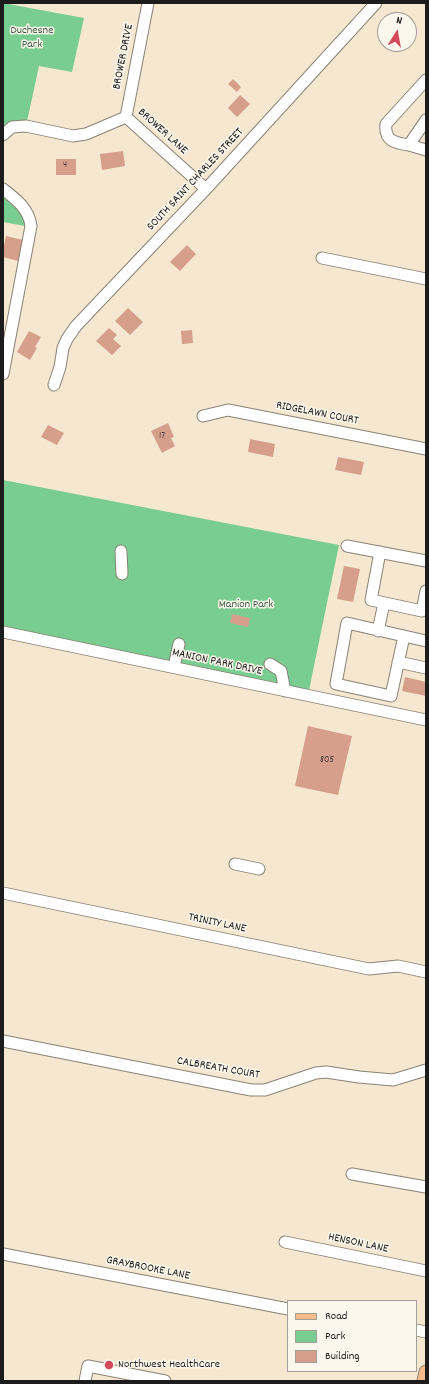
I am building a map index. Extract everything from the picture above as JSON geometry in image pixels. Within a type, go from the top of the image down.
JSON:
[{"type":"main road","points":[[424,1381],[426,1372]]},
{"type":"street","name":"BROWER DRIVE","points":[[126,117],[148,3]]},
{"type":"street","name":"SOUTH SAINT CHARLES STREET","points":[[54,385],[60,367],[63,348],[76,326],[206,189],[376,3]]},
{"type":"street","points":[[426,80],[386,124],[385,132],[390,139],[399,143],[409,144],[426,150]]},
{"type":"street","name":"BROWER LANE","points":[[3,135],[12,127],[26,126],[73,136],[86,134],[126,117],[206,189]]},
{"type":"street","points":[[409,144],[426,120]]},
{"type":"street","points":[[3,189],[17,200],[28,212],[31,226],[3,374]]},
{"type":"street","points":[[322,258],[426,279]]},
{"type":"street","name":"RIDGELAWN COURT","points":[[203,416],[228,410],[426,449]]},
{"type":"street","points":[[347,546],[426,561]]},
{"type":"street","points":[[121,551],[122,574]]},
{"type":"street","points":[[380,552],[371,600],[424,612],[426,591]]},
{"type":"street","points":[[378,630],[384,603]]},
{"type":"street","points":[[404,636],[391,696],[336,684],[347,623],[426,641]]},
{"type":"street","name":"MANION PARK DRIVE","points":[[3,632],[426,720]]},
{"type":"street","points":[[174,667],[179,644]]},
{"type":"street","points":[[398,662],[426,668]]},
{"type":"street","points":[[270,664],[281,671],[285,690]]},
{"type":"street","points":[[361,707],[365,690]]},
{"type":"street","points":[[234,864],[259,869]]},
{"type":"street","name":"TRINITY LANE","points":[[3,893],[369,969],[398,966],[426,972]]},
{"type":"street","name":"CALBREATH COURT","points":[[3,1041],[251,1090],[265,1090],[316,1073],[326,1072],[393,1080],[426,1070]]},
{"type":"street","points":[[352,1174],[426,1187]]},
{"type":"street","name":"HENSON LANE","points":[[285,1242],[426,1271]]},
{"type":"street","name":"GRAYBROOKE LANE","points":[[3,1254],[287,1309]]},
{"type":"street","points":[[85,1381],[88,1366],[113,1376],[165,1381]]},
{"type":"green space","name":"Duchesne Park","points":[[3,3],[84,18],[72,72],[39,66],[26,126],[3,135]]},
{"type":"green space","points":[[3,189],[27,212],[25,226],[3,222]]},
{"type":"green space","name":"Manion Park","points":[[3,480],[339,545],[308,695],[3,632]]},
{"type":"building","points":[[233,79],[241,87],[237,92],[228,84]]},
{"type":"building","points":[[240,95],[250,104],[237,117],[228,108]]},
{"type":"building","points":[[123,151],[125,166],[102,170],[100,154]]},
{"type":"building","points":[[56,159],[76,159],[76,175],[56,175]]},
{"type":"building","points":[[6,236],[23,240],[18,261],[3,257]]},
{"type":"building","points":[[187,245],[196,254],[180,271],[170,262]]},
{"type":"building","points":[[128,308],[143,322],[130,335],[115,321]]},
{"type":"building","points":[[109,328],[117,335],[113,339],[121,346],[112,355],[96,341]]},
{"type":"building","points":[[192,330],[193,343],[182,344],[181,331]]},
{"type":"building","points":[[29,331],[41,337],[30,360],[17,352]]},
{"type":"building","points":[[168,423],[174,437],[171,438],[175,446],[162,453],[151,431]]},
{"type":"building","points":[[48,425],[64,433],[57,445],[41,437]]},
{"type":"building","points":[[250,439],[275,444],[273,457],[248,452]]},
{"type":"building","points":[[338,457],[364,462],[361,475],[335,470]]},
{"type":"building","points":[[344,566],[360,569],[353,602],[337,599]]},
{"type":"building","points":[[232,614],[250,618],[248,627],[230,623]]},
{"type":"building","points":[[405,677],[426,682],[426,696],[402,691]]},
{"type":"building","points":[[308,726],[352,736],[338,795],[295,786]]},
{"type":"place","name":"Northwest HealthCare","points":[[109,1365]]}]
